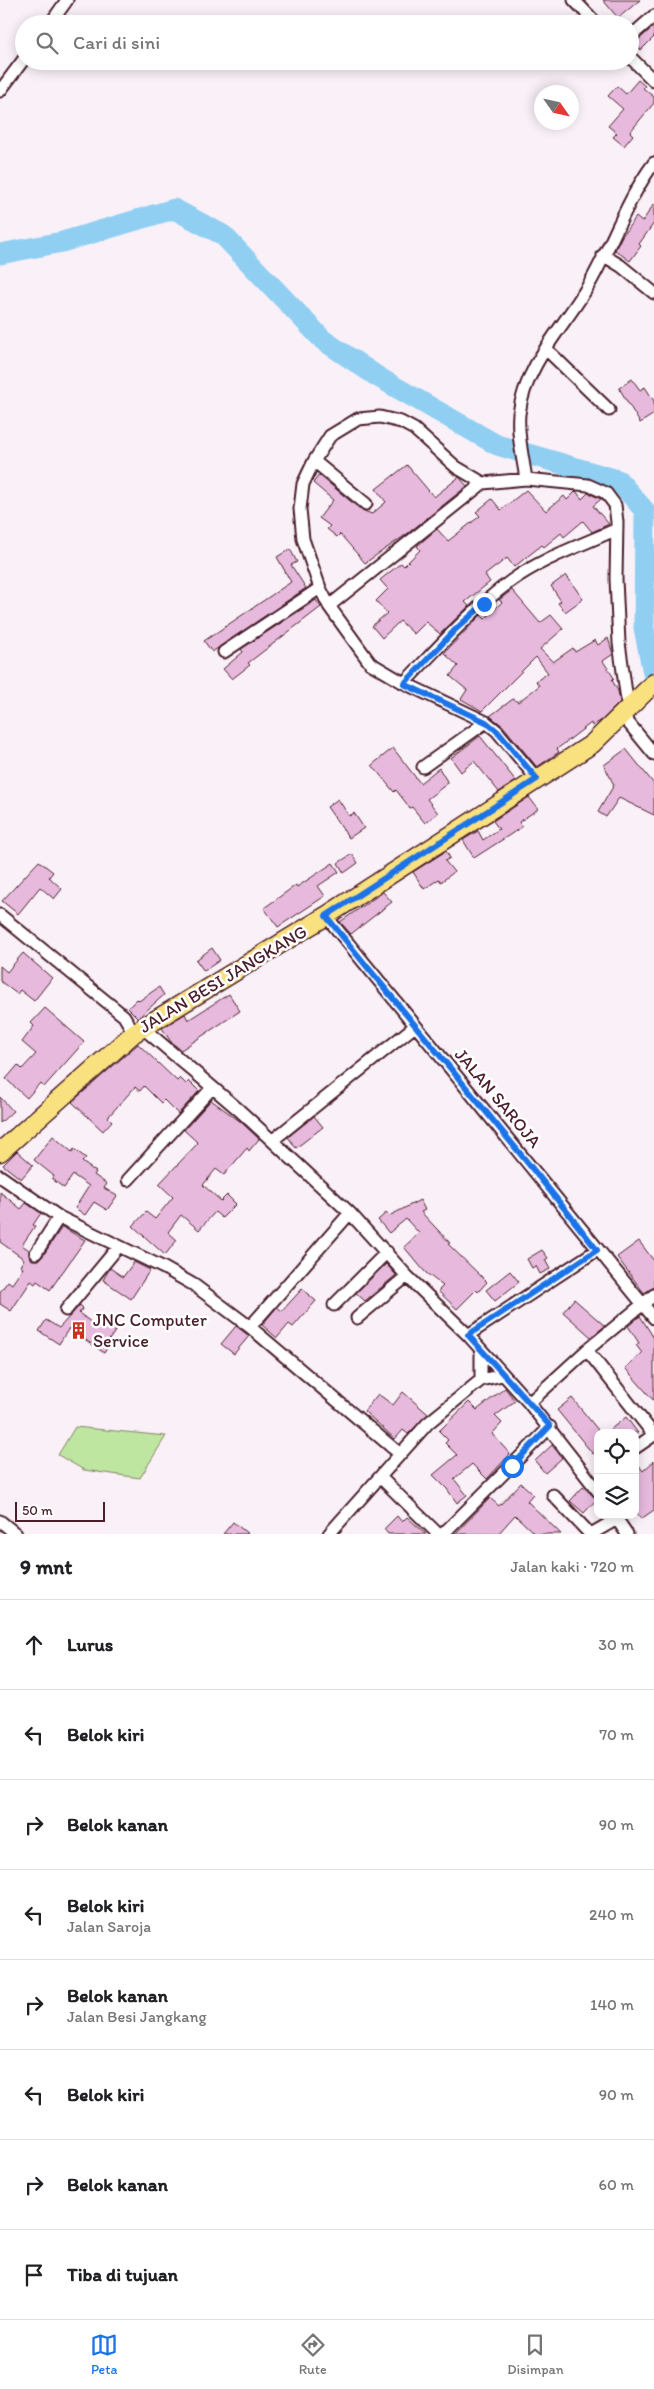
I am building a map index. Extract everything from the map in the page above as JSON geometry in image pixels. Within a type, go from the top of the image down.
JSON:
[{"type":"main road","name":"JALAN BESI JANGKANG","points":[[0,1152],[139,1031],[326,916],[592,744],[648,688]]},
{"type":"street","points":[[56,15],[67,0]]},
{"type":"street","points":[[574,0],[588,15]]},
{"type":"street","points":[[639,30],[654,16]]},
{"type":"street","points":[[639,66],[654,81]]},
{"type":"street","points":[[0,91],[16,70]]},
{"type":"street","points":[[526,479],[519,414],[528,384],[546,349],[591,281],[642,179],[654,163]]},
{"type":"street","points":[[603,255],[621,266],[654,292]]},
{"type":"street","points":[[546,349],[610,410]]},
{"type":"street","points":[[483,483],[456,467],[414,429],[401,422],[380,417],[358,419],[330,436],[314,461],[303,484],[301,524],[303,540],[320,588],[329,606],[370,663],[404,684],[486,722],[497,731],[537,779]]},
{"type":"street","points":[[314,461],[366,504]]},
{"type":"street","points":[[329,606],[483,483],[526,479],[588,485],[606,493],[615,505],[619,643],[625,711],[654,754]]},
{"type":"street","points":[[404,684],[456,629],[510,582],[550,559],[617,529]]},
{"type":"street","points":[[224,652],[320,588]]},
{"type":"street","points":[[423,767],[486,722]]},
{"type":"street","points":[[0,915],[273,1140],[350,1213],[407,1276],[468,1335],[594,1476]]},
{"type":"street","name":"JALAN SAROJA","points":[[326,916],[415,1026],[508,1136],[597,1250],[654,1318]]},
{"type":"street","points":[[273,1140],[415,1026]]},
{"type":"street","points":[[128,1180],[212,1088]]},
{"type":"street","points":[[0,1176],[59,1217],[164,1268],[194,1285],[250,1327],[400,1454]]},
{"type":"street","points":[[250,1327],[350,1213]]},
{"type":"street","points":[[36,1253],[59,1217]]},
{"type":"street","points":[[66,1310],[119,1246]]},
{"type":"street","points":[[468,1335],[597,1250]]},
{"type":"street","points":[[334,1305],[387,1252]]},
{"type":"street","points":[[357,1318],[407,1276]]},
{"type":"street","points":[[530,1403],[587,1350],[654,1295]]},
{"type":"street","points":[[587,1350],[654,1435],[639,1445]]},
{"type":"street","points":[[481,1351],[481,1380]]},
{"type":"street","points":[[329,1534],[428,1423],[481,1380],[502,1375]]},
{"type":"street","points":[[443,1534],[550,1426]]},
{"type":"street","points":[[380,1477],[438,1534]]},
{"type":"street","points":[[553,1495],[590,1534],[613,1519]]},
{"type":"street","points":[[617,1519],[628,1534]]},
{"type":"street","points":[[0,1521],[16,1534]]},
{"type":"green space","points":[[75,1427],[166,1436],[140,1478],[84,1470],[58,1455]]},
{"type":"building","points":[[603,0],[640,0],[622,15],[616,15]]},
{"type":"building","points":[[654,26],[654,37],[641,50],[639,48],[639,39]]},
{"type":"building","points":[[638,80],[645,86],[643,88],[654,97],[654,103],[630,132],[633,135],[624,146],[613,137],[617,133],[608,126],[623,109],[608,96],[617,86],[626,94]]},
{"type":"building","points":[[654,204],[654,223],[630,261],[615,250],[622,236],[636,217],[642,222]]},
{"type":"building","points":[[632,379],[640,390],[645,387],[654,401],[654,414],[640,423],[619,388]]},
{"type":"building","points":[[407,465],[434,497],[459,477],[467,486],[407,534],[365,563],[340,534],[337,537],[327,529],[330,526],[319,518],[333,500],[313,483],[319,475],[361,510],[372,514],[386,502],[376,489]]},
{"type":"building","points":[[526,490],[546,511],[564,496],[567,500],[576,491],[582,499],[588,493],[601,499],[593,506],[609,524],[592,532],[583,521],[564,537],[561,533],[544,547],[542,545],[514,567],[507,558],[485,575],[490,582],[465,602],[469,606],[440,634],[426,622],[414,634],[400,621],[382,638],[372,626],[387,613],[376,601],[388,589],[380,580],[401,563],[404,566],[420,550],[417,546],[437,529],[448,541],[480,516],[476,512],[492,499],[501,510]]},
{"type":"building","points":[[290,549],[297,562],[291,565],[306,588],[212,652],[204,641],[291,582],[277,557]]},
{"type":"building","points":[[566,575],[583,599],[565,612],[558,603],[561,601],[551,586]]},
{"type":"building","points":[[512,590],[540,623],[551,615],[563,629],[540,649],[553,662],[573,648],[575,652],[595,640],[598,645],[608,638],[613,654],[603,661],[614,678],[612,680],[618,691],[620,702],[602,720],[592,726],[591,723],[557,749],[559,752],[537,767],[503,726],[490,716],[513,699],[518,702],[539,686],[536,681],[548,673],[536,657],[482,711],[461,699],[467,690],[450,676],[458,666],[444,653],[481,615],[485,619],[502,602],[499,600]]},
{"type":"building","points":[[316,600],[321,607],[248,663],[250,665],[232,679],[223,669],[243,652],[241,649]]},
{"type":"building","points":[[480,736],[516,781],[499,792],[474,761],[461,772],[451,758]]},
{"type":"building","points":[[393,748],[420,783],[439,768],[448,783],[427,799],[438,813],[425,823],[396,790],[394,792],[372,765]]},
{"type":"building","points":[[626,749],[654,784],[654,815],[619,798],[606,817],[598,812],[614,785],[604,765]]},
{"type":"building","points":[[529,797],[538,809],[519,822],[522,827],[474,858],[463,840],[478,831],[483,840],[499,829],[493,821]]},
{"type":"building","points":[[338,799],[349,816],[354,813],[364,828],[349,838],[327,807]]},
{"type":"building","points":[[446,851],[450,858],[445,861],[454,872],[441,882],[439,879],[424,889],[413,872]]},
{"type":"building","points":[[352,854],[358,863],[344,873],[338,863]]},
{"type":"building","points":[[39,861],[53,872],[49,877],[62,889],[54,899],[40,887],[18,914],[2,901]]},
{"type":"building","points":[[333,863],[339,872],[318,886],[325,896],[278,927],[264,908],[296,885],[297,887]]},
{"type":"building","points":[[383,892],[392,902],[351,934],[340,922]]},
{"type":"building","points":[[212,948],[220,960],[204,971],[196,960]]},
{"type":"building","points":[[23,953],[52,978],[34,1001],[20,990],[17,994],[0,981],[0,966],[7,972]]},
{"type":"building","points":[[159,987],[164,995],[138,1018],[128,1008],[137,999],[139,1001]]},
{"type":"building","points":[[229,994],[240,1011],[181,1050],[171,1042],[162,1028],[185,1014],[188,1020]]},
{"type":"building","points":[[45,1008],[84,1042],[44,1087],[40,1083],[27,1098],[6,1079],[18,1065],[22,1069],[36,1054],[22,1042],[34,1026],[31,1023]]},
{"type":"building","points":[[138,1044],[177,1081],[180,1078],[186,1084],[189,1081],[199,1091],[178,1114],[164,1100],[161,1103],[144,1086],[140,1091],[135,1087],[108,1117],[112,1121],[103,1131],[72,1102]]},
{"type":"building","points":[[0,1097],[13,1111],[0,1123]]},
{"type":"building","points":[[211,1100],[241,1122],[259,1139],[249,1151],[247,1148],[224,1175],[216,1169],[203,1185],[221,1201],[227,1195],[236,1204],[222,1218],[215,1212],[199,1230],[181,1215],[168,1232],[177,1240],[165,1255],[133,1226],[146,1212],[155,1219],[173,1197],[159,1184],[198,1143],[184,1130]]},
{"type":"building","points":[[314,1116],[323,1127],[296,1148],[288,1137]]},
{"type":"building","points":[[53,1136],[72,1152],[74,1149],[86,1158],[82,1162],[96,1172],[94,1175],[107,1184],[104,1188],[117,1196],[107,1210],[94,1202],[85,1215],[75,1208],[89,1186],[73,1175],[64,1188],[52,1179],[54,1176],[34,1160]]},
{"type":"building","points":[[17,1151],[33,1165],[21,1179],[3,1165]]},
{"type":"building","points":[[0,1192],[21,1209],[26,1203],[41,1213],[22,1245],[29,1250],[29,1256],[32,1260],[39,1260],[42,1257],[62,1227],[85,1240],[50,1290],[37,1281],[35,1284],[31,1281],[11,1311],[0,1304],[0,1292],[8,1281],[12,1284],[23,1268],[20,1266],[24,1259],[0,1242]]},
{"type":"building","points":[[420,1200],[425,1210],[421,1212],[450,1243],[448,1244],[487,1282],[457,1309],[438,1291],[443,1286],[425,1272],[404,1247],[419,1233],[406,1219],[389,1233],[378,1220],[386,1213],[389,1216]]},
{"type":"building","points":[[639,1241],[654,1261],[654,1287],[644,1293],[617,1257]]},
{"type":"building","points":[[542,1250],[548,1258],[545,1260],[550,1269],[540,1274],[536,1266],[532,1268],[527,1259]]},
{"type":"building","points":[[134,1262],[150,1270],[131,1299],[103,1280],[110,1268],[123,1277]]},
{"type":"building","points":[[386,1264],[396,1275],[365,1301],[356,1293]]},
{"type":"building","points":[[510,1271],[519,1282],[495,1301],[486,1290]]},
{"type":"building","points":[[302,1289],[316,1301],[293,1327],[289,1324],[277,1338],[262,1325],[277,1307],[282,1311]]},
{"type":"building","points":[[574,1299],[605,1326],[591,1337],[563,1312]]},
{"type":"building","points":[[80,1305],[83,1308],[79,1313],[101,1330],[108,1320],[118,1327],[109,1340],[111,1342],[104,1353],[69,1328],[59,1344],[39,1331],[46,1320],[59,1328]]},
{"type":"building","points":[[640,1316],[654,1338],[654,1401],[625,1368],[642,1353],[636,1345],[639,1343],[628,1326]]},
{"type":"building","points":[[236,1326],[249,1336],[234,1354],[221,1344]]},
{"type":"building","points":[[505,1388],[515,1401],[495,1416],[502,1423],[492,1434],[510,1454],[487,1479],[472,1464],[454,1479],[467,1495],[457,1503],[447,1489],[433,1475],[457,1455],[445,1443],[448,1440],[439,1431],[469,1402],[477,1410]]},
{"type":"building","points":[[403,1392],[428,1414],[408,1434],[403,1430],[395,1439],[364,1411],[378,1394],[393,1405]]},
{"type":"building","points":[[572,1398],[597,1429],[594,1429],[594,1453],[593,1454],[557,1410]]},
{"type":"building","points":[[626,1417],[635,1429],[611,1429]]},
{"type":"building","points":[[552,1445],[562,1458],[545,1473],[535,1461]]},
{"type":"building","points":[[654,1461],[654,1510],[641,1519],[639,1516],[639,1466],[643,1471]]},
{"type":"building","points":[[521,1483],[533,1494],[527,1501],[561,1534],[535,1534],[515,1515],[498,1534],[455,1534],[490,1498],[499,1506]]},
{"type":"building","points":[[583,1487],[594,1496],[594,1502],[584,1513],[570,1501]]},
{"type":"building","points":[[397,1516],[402,1522],[407,1517],[426,1534],[388,1534],[384,1529]]},
{"type":"building","points":[[233,1522],[248,1534],[223,1534]]},
{"type":"waterway","points":[[0,254],[62,242],[174,209],[223,235],[323,340],[378,377],[497,445],[618,480],[645,511],[644,628],[654,678]]},
{"type":"place","name":"JNC Computer Service","points":[[79,1330]]},
{"type":"route","points":[[484,604],[456,629],[404,684],[486,722],[497,731],[537,779],[326,916],[415,1026],[508,1136],[597,1250],[468,1335],[502,1375],[550,1426],[512,1466]]}]
